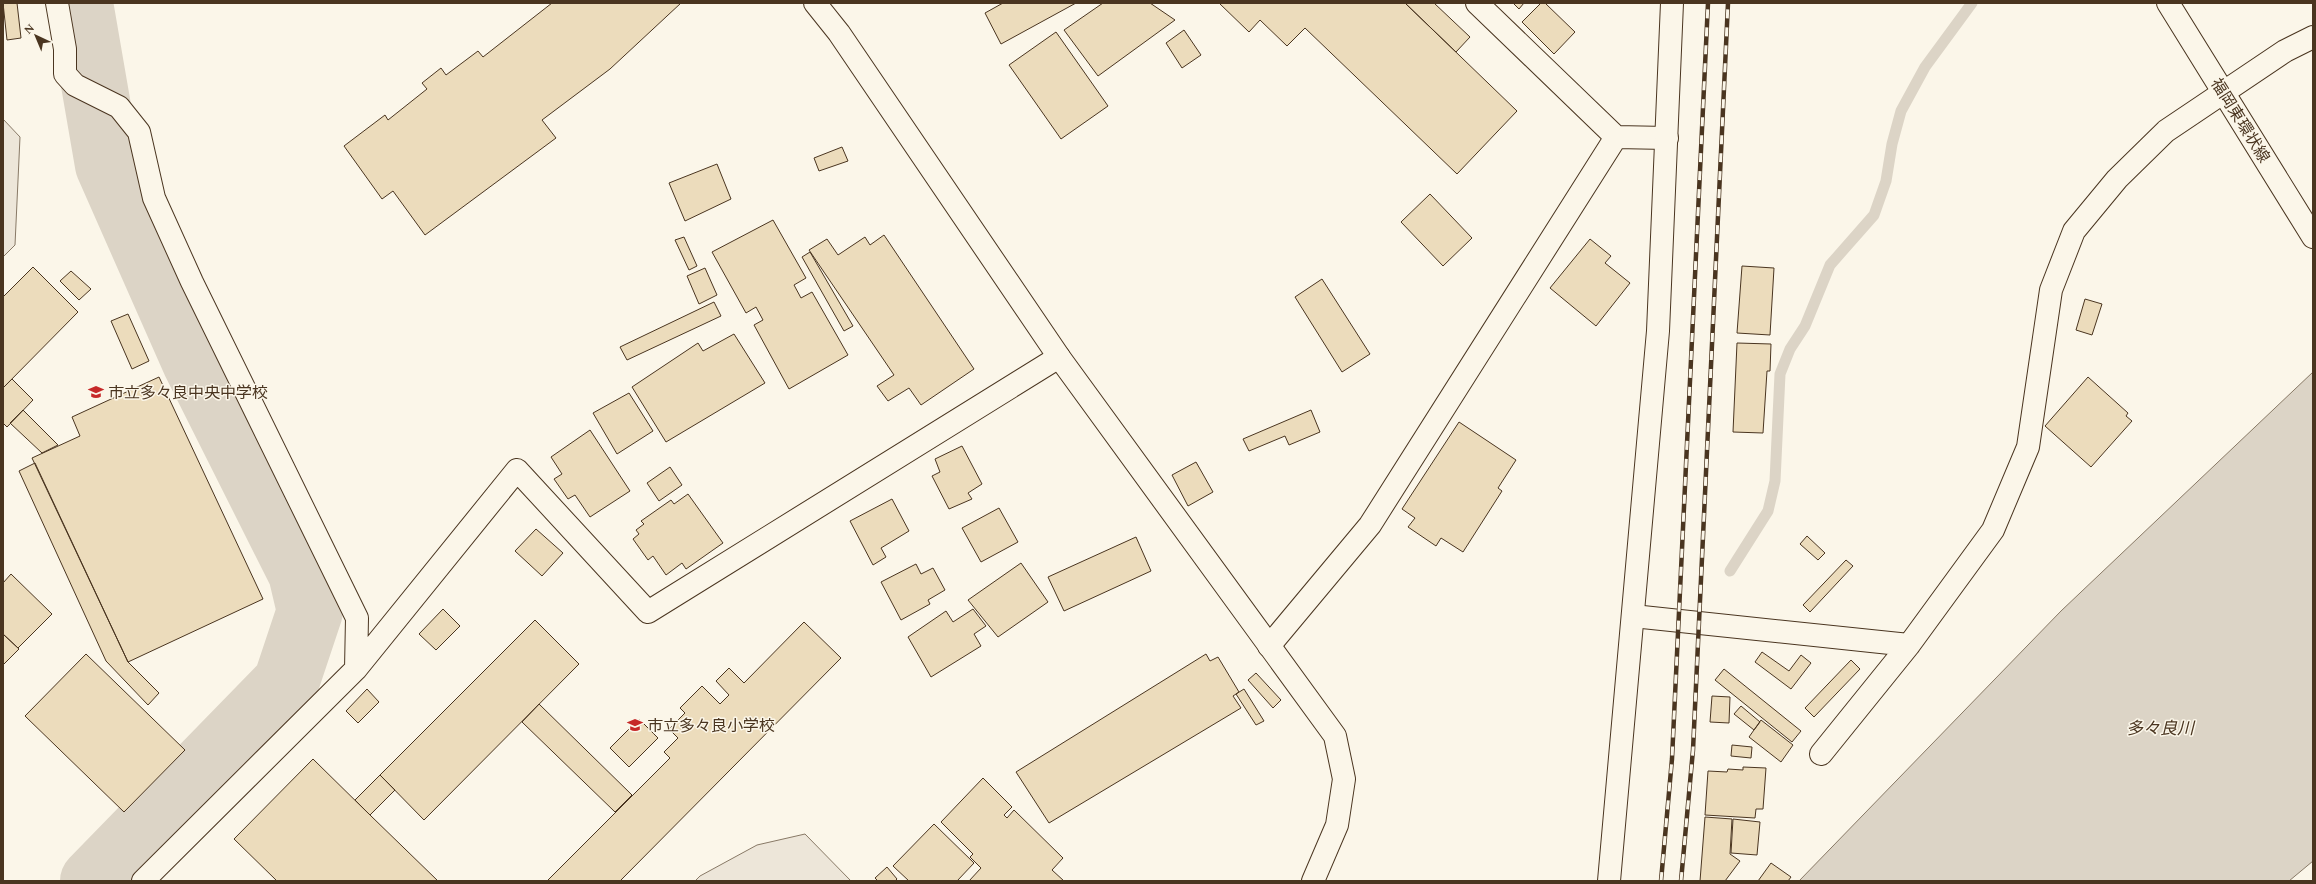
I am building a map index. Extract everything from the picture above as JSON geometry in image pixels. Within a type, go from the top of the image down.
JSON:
[{"type":"street","points":[[57,3],[65,49],[65,74],[75,85],[119,107],[139,132],[154,198],[192,282],[357,618],[356,669]]},
{"type":"street","points":[[815,3],[839,33],[1059,357],[1335,736],[1344,779],[1337,825],[1313,881]]},
{"type":"street","points":[[1477,3],[1616,137],[1667,138]]},
{"type":"street","points":[[1609,881],[1658,331],[1672,3]]},
{"type":"street","name":"福岡東環状線","points":[[2168,3],[2313,237]]},
{"type":"street","points":[[1821,754],[1909,646],[1993,530],[2028,447],[2051,290],[2074,232],[2117,179],[2166,131],[2286,50],[2313,37]]},
{"type":"street","points":[[1269,646],[1370,525],[1616,137]]},
{"type":"street","points":[[143,881],[356,669],[517,470],[648,612],[1059,357]]},
{"type":"street","points":[[1633,616],[1909,646]]},
{"type":"shaded area","points":[[3,119],[20,137],[15,245],[3,257]]},
{"type":"shaded area","points":[[805,834],[851,881],[695,881],[700,876],[757,845]]},
{"type":"water","name":"多々良川","points":[[2313,372],[2313,861],[2289,881],[1799,881],[2061,611]]},
{"type":"building","points":[[3,3],[17,3],[21,38],[7,40]]},
{"type":"building","points":[[552,3],[681,3],[610,69],[542,120],[556,138],[425,235],[393,191],[382,199],[344,146],[385,115],[388,120],[427,89],[422,83],[441,68],[446,75],[478,51],[483,57]]},
{"type":"building","points":[[1003,3],[1076,3],[1001,44],[985,13]]},
{"type":"building","points":[[1103,3],[1150,3],[1175,20],[1098,76],[1064,30]]},
{"type":"building","points":[[1219,3],[1405,3],[1517,111],[1457,174],[1305,28],[1287,46],[1260,20],[1249,32]]},
{"type":"building","points":[[1405,3],[1434,3],[1470,37],[1456,52]]},
{"type":"building","points":[[1513,3],[1524,3],[1519,9]]},
{"type":"building","points":[[1541,3],[1545,3],[1575,32],[1554,54],[1522,22]]},
{"type":"building","points":[[1184,30],[1201,55],[1182,68],[1166,43]]},
{"type":"building","points":[[1056,32],[1108,106],[1061,139],[1009,65]]},
{"type":"building","points":[[842,147],[848,161],[819,171],[814,158]]},
{"type":"building","points":[[717,164],[731,199],[685,221],[669,183]]},
{"type":"building","points":[[1430,194],[1472,238],[1443,266],[1401,222]]},
{"type":"building","points":[[773,220],[806,278],[794,285],[801,298],[812,292],[848,355],[789,389],[754,325],[763,320],[756,307],[746,313],[712,252]]},
{"type":"building","points":[[884,235],[974,369],[921,405],[909,388],[888,401],[877,386],[894,375],[809,250],[827,239],[838,255],[865,237],[870,245]]},
{"type":"building","points":[[684,237],[697,266],[689,270],[675,240]]},
{"type":"building","points":[[1590,239],[1611,256],[1605,263],[1630,283],[1596,326],[1550,288]]},
{"type":"building","points":[[810,252],[853,326],[844,331],[802,257]]},
{"type":"building","points":[[1742,266],[1774,268],[1770,335],[1737,333]]},
{"type":"building","points":[[33,267],[78,312],[3,388],[3,297]]},
{"type":"building","points":[[705,268],[717,295],[699,304],[687,276]]},
{"type":"building","points":[[71,271],[91,289],[79,300],[60,281]]},
{"type":"building","points":[[1322,279],[1370,354],[1342,372],[1295,297]]},
{"type":"building","points":[[2085,299],[2102,304],[2092,335],[2076,330]]},
{"type":"building","points":[[714,302],[721,316],[627,360],[620,347]]},
{"type":"building","points":[[128,314],[149,361],[132,369],[111,321]]},
{"type":"building","points":[[734,334],[765,383],[666,442],[632,387],[698,343],[703,351]]},
{"type":"building","points":[[1737,343],[1771,344],[1770,371],[1767,371],[1763,433],[1733,432]]},
{"type":"building","points":[[159,377],[263,599],[128,662],[32,458],[80,436],[72,417]]},
{"type":"building","points":[[2088,377],[2128,413],[2126,416],[2132,421],[2091,467],[2045,426]]},
{"type":"building","points":[[12,379],[33,400],[7,427],[3,423],[3,388]]},
{"type":"building","points":[[629,393],[653,431],[617,454],[593,413]]},
{"type":"building","points":[[23,410],[58,445],[42,453],[10,423]]},
{"type":"building","points":[[1311,410],[1320,432],[1289,445],[1285,436],[1249,451],[1243,439]]},
{"type":"building","points":[[1459,422],[1516,460],[1498,488],[1502,491],[1463,552],[1441,538],[1436,546],[1408,527],[1415,518],[1402,509]]},
{"type":"building","points":[[590,430],[630,491],[590,517],[575,495],[568,499],[554,479],[562,474],[551,457]]},
{"type":"building","points":[[962,446],[982,484],[968,493],[972,499],[949,509],[932,476],[940,472],[935,459]]},
{"type":"building","points":[[1196,462],[1213,492],[1188,506],[1172,475]]},
{"type":"building","points":[[35,463],[128,662],[159,693],[148,705],[106,661],[19,471]]},
{"type":"building","points":[[670,467],[682,485],[659,501],[647,483]]},
{"type":"building","points":[[688,494],[723,543],[686,569],[682,563],[666,575],[653,556],[648,560],[633,539],[639,534],[636,530],[644,524],[641,521],[671,500],[674,504]]},
{"type":"building","points":[[892,499],[909,531],[881,548],[886,557],[873,565],[850,521]]},
{"type":"building","points":[[999,508],[1018,542],[981,562],[962,528]]},
{"type":"building","points":[[536,529],[563,553],[542,576],[515,551]]},
{"type":"building","points":[[1807,536],[1825,553],[1818,560],[1800,544]]},
{"type":"building","points":[[1136,537],[1151,571],[1064,611],[1048,577]]},
{"type":"building","points":[[1846,560],[1853,566],[1810,612],[1803,605]]},
{"type":"building","points":[[1021,563],[1048,602],[998,637],[968,600]]},
{"type":"building","points":[[916,564],[921,574],[933,568],[945,590],[928,600],[930,604],[901,620],[881,582]]},
{"type":"building","points":[[11,574],[52,614],[18,648],[3,634],[3,583]]},
{"type":"building","points":[[443,609],[460,626],[436,650],[419,634]]},
{"type":"building","points":[[973,609],[986,626],[974,634],[981,646],[931,677],[908,637],[946,611],[953,622]]},
{"type":"building","points":[[535,620],[579,664],[424,820],[380,775]]},
{"type":"building","points":[[804,622],[841,658],[620,881],[547,881],[670,758],[664,752],[678,738],[669,729],[685,713],[680,708],[702,686],[720,704],[729,695],[716,681],[729,668],[744,683]]},
{"type":"building","points":[[3,634],[19,649],[3,665]]},
{"type":"building","points":[[1762,652],[1789,671],[1801,655],[1811,663],[1791,689],[1755,662]]},
{"type":"building","points":[[86,654],[185,750],[124,812],[25,716]]},
{"type":"building","points":[[1206,654],[1210,661],[1218,657],[1239,692],[1233,696],[1241,708],[1049,823],[1016,772]]},
{"type":"building","points":[[1851,660],[1860,669],[1814,717],[1805,708]]},
{"type":"building","points":[[1724,669],[1801,731],[1792,742],[1715,680]]},
{"type":"building","points":[[1256,673],[1281,700],[1273,708],[1248,680]]},
{"type":"building","points":[[367,689],[379,702],[358,723],[346,711]]},
{"type":"building","points":[[1244,689],[1264,721],[1256,725],[1236,694]]},
{"type":"building","points":[[1712,696],[1730,697],[1729,723],[1710,722]]},
{"type":"building","points":[[539,704],[632,795],[615,812],[522,722]]},
{"type":"building","points":[[1741,706],[1760,722],[1754,730],[1734,714]]},
{"type":"building","points":[[639,719],[658,738],[629,767],[610,748]]},
{"type":"building","points":[[1761,720],[1793,745],[1781,762],[1749,737]]},
{"type":"building","points":[[1732,745],[1752,747],[1751,758],[1731,756]]},
{"type":"building","points":[[313,759],[438,881],[277,881],[234,839]]},
{"type":"building","points":[[1743,767],[1766,768],[1763,809],[1756,809],[1755,818],[1705,815],[1708,771],[1727,772],[1728,769],[1743,770]]},
{"type":"building","points":[[380,775],[395,790],[370,815],[355,800]]},
{"type":"building","points":[[983,778],[1012,807],[1004,815],[1007,818],[1014,810],[1063,858],[1052,870],[1064,881],[969,881],[981,868],[970,857],[973,854],[941,822]]},
{"type":"building","points":[[1705,817],[1732,819],[1730,854],[1740,861],[1725,881],[1700,881]]},
{"type":"building","points":[[1733,819],[1760,822],[1757,855],[1731,853]]},
{"type":"building","points":[[934,824],[974,863],[957,881],[909,881],[893,866]]},
{"type":"building","points":[[1771,863],[1791,877],[1788,881],[1758,881]]},
{"type":"building","points":[[887,867],[897,879],[895,881],[878,881],[875,878]]},
{"type":"waterway","points":[[80,3],[108,165],[195,362],[301,573],[310,611],[286,683],[93,881]]},
{"type":"waterway","points":[[1730,571],[1768,511],[1775,481],[1780,374],[1790,349],[1805,326],[1830,265],[1874,215],[1886,181],[1892,144],[1901,111],[1925,67],[1972,3]]},
{"type":"railway","points":[[1661,881],[1672,759],[1708,3]]},
{"type":"railway","points":[[1681,881],[1693,750],[1728,3]]},
{"type":"place","name":"市立多々良中央中学校","points":[[96,392]]},
{"type":"place","name":"市立多々良小学校","points":[[635,725]]}]
